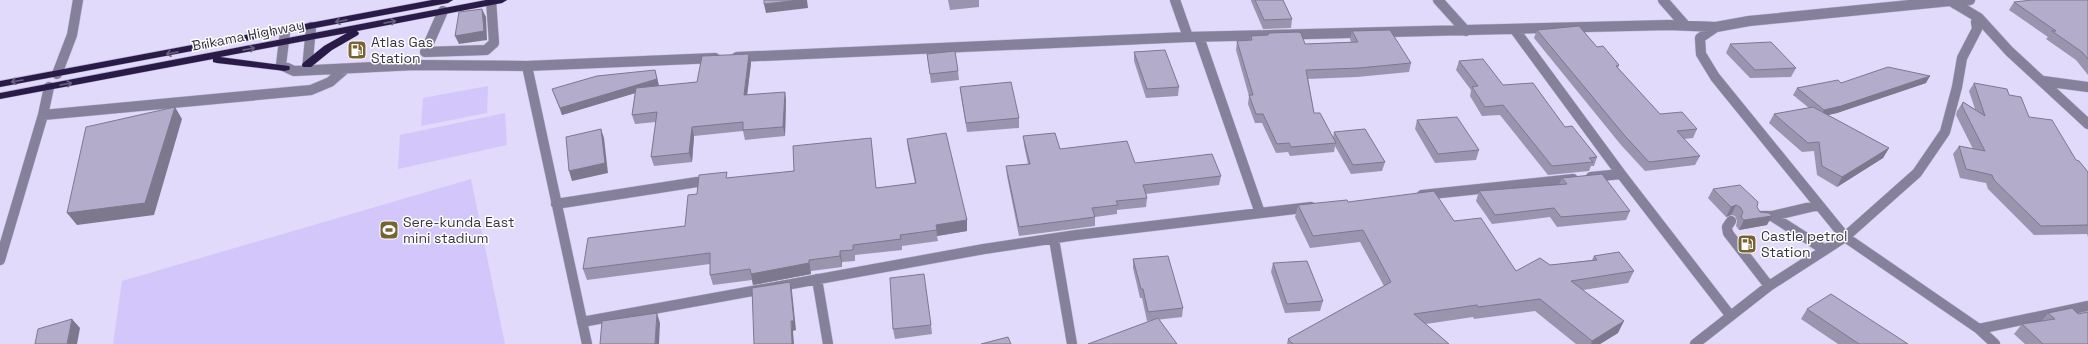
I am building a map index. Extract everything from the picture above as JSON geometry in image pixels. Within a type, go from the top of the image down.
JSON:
[{"type":"highway","name":"Brikama Highway","points":[[0,84],[285,32],[448,0]]},
{"type":"highway","name":"Brikama Highway","points":[[0,96],[310,38],[495,1]]},
{"type":"highway","points":[[307,67],[328,48],[365,27]]},
{"type":"highway","points":[[202,58],[285,68]]},
{"type":"street","points":[[57,74],[72,35],[78,0]]},
{"type":"street","points":[[1175,0],[1188,37]]},
{"type":"street","points":[[1438,0],[1466,31]]},
{"type":"street","points":[[1663,0],[1685,25]]},
{"type":"street","points":[[285,32],[281,65],[294,71],[307,67],[345,69],[415,65],[527,66],[1188,37],[1685,25],[1716,27],[1772,18],[1970,0]]},
{"type":"street","points":[[425,52],[481,50],[490,48],[494,43],[495,1]]},
{"type":"street","points":[[1951,2],[1979,18],[2009,51],[2088,124]]},
{"type":"street","points":[[415,65],[425,52],[443,12]]},
{"type":"street","points":[[1695,344],[1730,315],[1769,286],[1845,237],[1917,173],[1945,132],[1957,87],[1962,58],[1977,29],[1976,22],[1979,18]]},
{"type":"street","points":[[307,67],[311,27]]},
{"type":"street","points":[[1716,27],[1700,38],[1702,54],[1715,77],[1845,237],[1979,329],[1995,344]]},
{"type":"street","points":[[1516,30],[1621,174],[1730,315]]},
{"type":"street","points":[[1198,37],[1260,212]]},
{"type":"street","points":[[527,66],[587,344]]},
{"type":"street","points":[[43,115],[311,90],[330,82],[345,69]]},
{"type":"street","points":[[2043,81],[2088,86]]},
{"type":"street","points":[[0,260],[43,115],[49,87]]},
{"type":"street","points":[[1409,196],[1621,174]]},
{"type":"street","points":[[556,204],[697,182]]},
{"type":"street","points":[[1758,216],[1772,216],[1820,205]]},
{"type":"street","points":[[582,322],[817,279],[914,263],[953,254],[1260,212],[1323,206]]},
{"type":"street","points":[[1772,216],[1825,250]]},
{"type":"street","points":[[1731,221],[1727,227],[1728,233],[1769,286]]},
{"type":"street","points":[[1054,239],[1072,344]]},
{"type":"street","points":[[817,279],[828,344]]},
{"type":"street","points":[[1979,329],[2088,306]]},
{"type":"shaded area","points":[[488,86],[487,113],[421,126],[423,98]]},
{"type":"shaded area","points":[[505,113],[507,145],[398,169],[400,135]]},
{"type":"shaded area","name":"Sere-kunda East mini stadium","points":[[471,179],[505,344],[113,344],[122,281]]},
{"type":"building","points":[[764,0],[799,0],[764,4]]},
{"type":"building","points":[[1255,0],[1283,0],[1292,19],[1264,20]]},
{"type":"building","points":[[2032,0],[2088,0],[2088,59],[2082,52],[2052,31],[2056,31],[2014,2]]},
{"type":"building","points":[[482,9],[484,31],[455,36],[459,12]]},
{"type":"building","points":[[1579,26],[1597,47],[1603,46],[1619,65],[1616,66],[1660,114],[1682,112],[1697,129],[1677,131],[1700,156],[1649,162],[1625,136],[1537,30]]},
{"type":"building","points":[[1390,30],[1411,63],[1359,68],[1306,70],[1314,113],[1320,113],[1336,143],[1291,147],[1289,143],[1277,144],[1263,114],[1256,114],[1249,95],[1253,95],[1237,41],[1252,40],[1251,36],[1268,35],[1269,33],[1298,32],[1301,33],[1305,44],[1358,42],[1352,31]]},
{"type":"building","points":[[1771,42],[1796,68],[1755,70],[1730,44]]},
{"type":"building","points":[[1165,50],[1179,87],[1147,89],[1134,52]]},
{"type":"building","points":[[955,51],[958,71],[930,74],[927,54]]},
{"type":"building","points":[[749,54],[744,95],[785,92],[783,127],[743,130],[743,122],[692,127],[689,153],[651,157],[657,112],[632,115],[636,88],[697,82],[702,56]]},
{"type":"building","points":[[1483,59],[1503,85],[1533,83],[1565,127],[1572,126],[1597,157],[1589,158],[1593,162],[1552,166],[1503,105],[1485,107],[1472,87],[1478,86],[1459,61]]},
{"type":"building","points":[[1888,67],[1930,76],[1841,106],[1824,110],[1797,88],[1838,80],[1841,83]]},
{"type":"building","points":[[655,70],[657,79],[560,108],[552,89],[597,76]]},
{"type":"building","points":[[1011,82],[1019,118],[966,123],[960,87]]},
{"type":"building","points":[[1974,83],[2007,89],[2009,95],[2021,97],[2029,117],[2052,120],[2076,160],[2079,161],[2088,172],[2088,225],[2041,226],[1994,180],[1992,175],[1966,169],[1959,146],[1985,151],[1962,106],[1963,102],[1985,116]]},
{"type":"building","points":[[175,107],[145,203],[67,213],[86,127]]},
{"type":"building","points":[[1813,107],[1889,148],[1842,177],[1822,166],[1819,142],[1808,143],[1774,114]]},
{"type":"building","points":[[1457,117],[1479,150],[1438,154],[1417,120]]},
{"type":"building","points":[[601,129],[605,163],[569,171],[566,137]]},
{"type":"building","points":[[1365,129],[1385,162],[1353,165],[1334,132]]},
{"type":"building","points":[[946,133],[967,220],[936,225],[937,230],[900,235],[901,239],[853,245],[853,250],[840,251],[840,256],[809,260],[809,263],[751,274],[750,269],[710,275],[710,253],[583,269],[588,238],[685,226],[688,195],[697,194],[699,175],[727,172],[726,178],[794,171],[793,146],[871,138],[876,188],[916,183],[907,139]]},
{"type":"building","points":[[1055,133],[1060,149],[1127,141],[1135,163],[1212,154],[1221,176],[1143,185],[1147,198],[1116,201],[1118,205],[1092,208],[1095,217],[1019,227],[1006,166],[1030,164],[1023,136]]},
{"type":"building","points":[[1602,174],[1630,211],[1561,217],[1554,208],[1495,215],[1479,191],[1567,184],[1562,178]]},
{"type":"building","points":[[1740,185],[1758,202],[1757,207],[1760,212],[1769,213],[1772,216],[1744,220],[1741,217],[1743,212],[1740,207],[1736,205],[1731,207],[1713,189]]},
{"type":"building","points":[[1434,191],[1454,221],[1481,218],[1516,271],[1540,258],[1550,265],[1597,260],[1594,256],[1619,252],[1634,271],[1571,281],[1624,321],[1592,341],[1540,299],[1478,307],[1477,305],[1414,314],[1449,344],[1293,344],[1288,339],[1391,282],[1363,230],[1313,236],[1298,205],[1347,200],[1348,202]]},
{"type":"building","points":[[1168,256],[1183,308],[1148,312],[1143,289],[1141,289],[1133,259]]},
{"type":"building","points":[[1307,261],[1323,301],[1287,304],[1273,263]]},
{"type":"building","points":[[924,274],[931,325],[893,329],[890,278]]},
{"type":"building","points":[[790,282],[794,321],[791,321],[792,344],[754,344],[752,288]]},
{"type":"building","points":[[1831,294],[1908,344],[1859,344],[1807,309]]},
{"type":"building","points":[[2072,308],[2078,314],[2088,312],[2088,344],[2043,344],[2022,324],[2055,319],[2048,313]]},
{"type":"building","points":[[657,313],[655,344],[600,344],[602,321]]},
{"type":"building","points":[[1158,318],[1177,344],[1088,344]]},
{"type":"building","points":[[72,319],[67,344],[35,344],[38,329]]},
{"type":"building","points":[[1008,337],[1011,344],[981,344]]},
{"type":"place","name":"Atlas Gas Station","points":[[357,50]]},
{"type":"place","name":"Sere-kunda East mini stadium","points":[[389,230]]},
{"type":"place","name":"Castle petrol Station","points":[[1747,244]]}]
